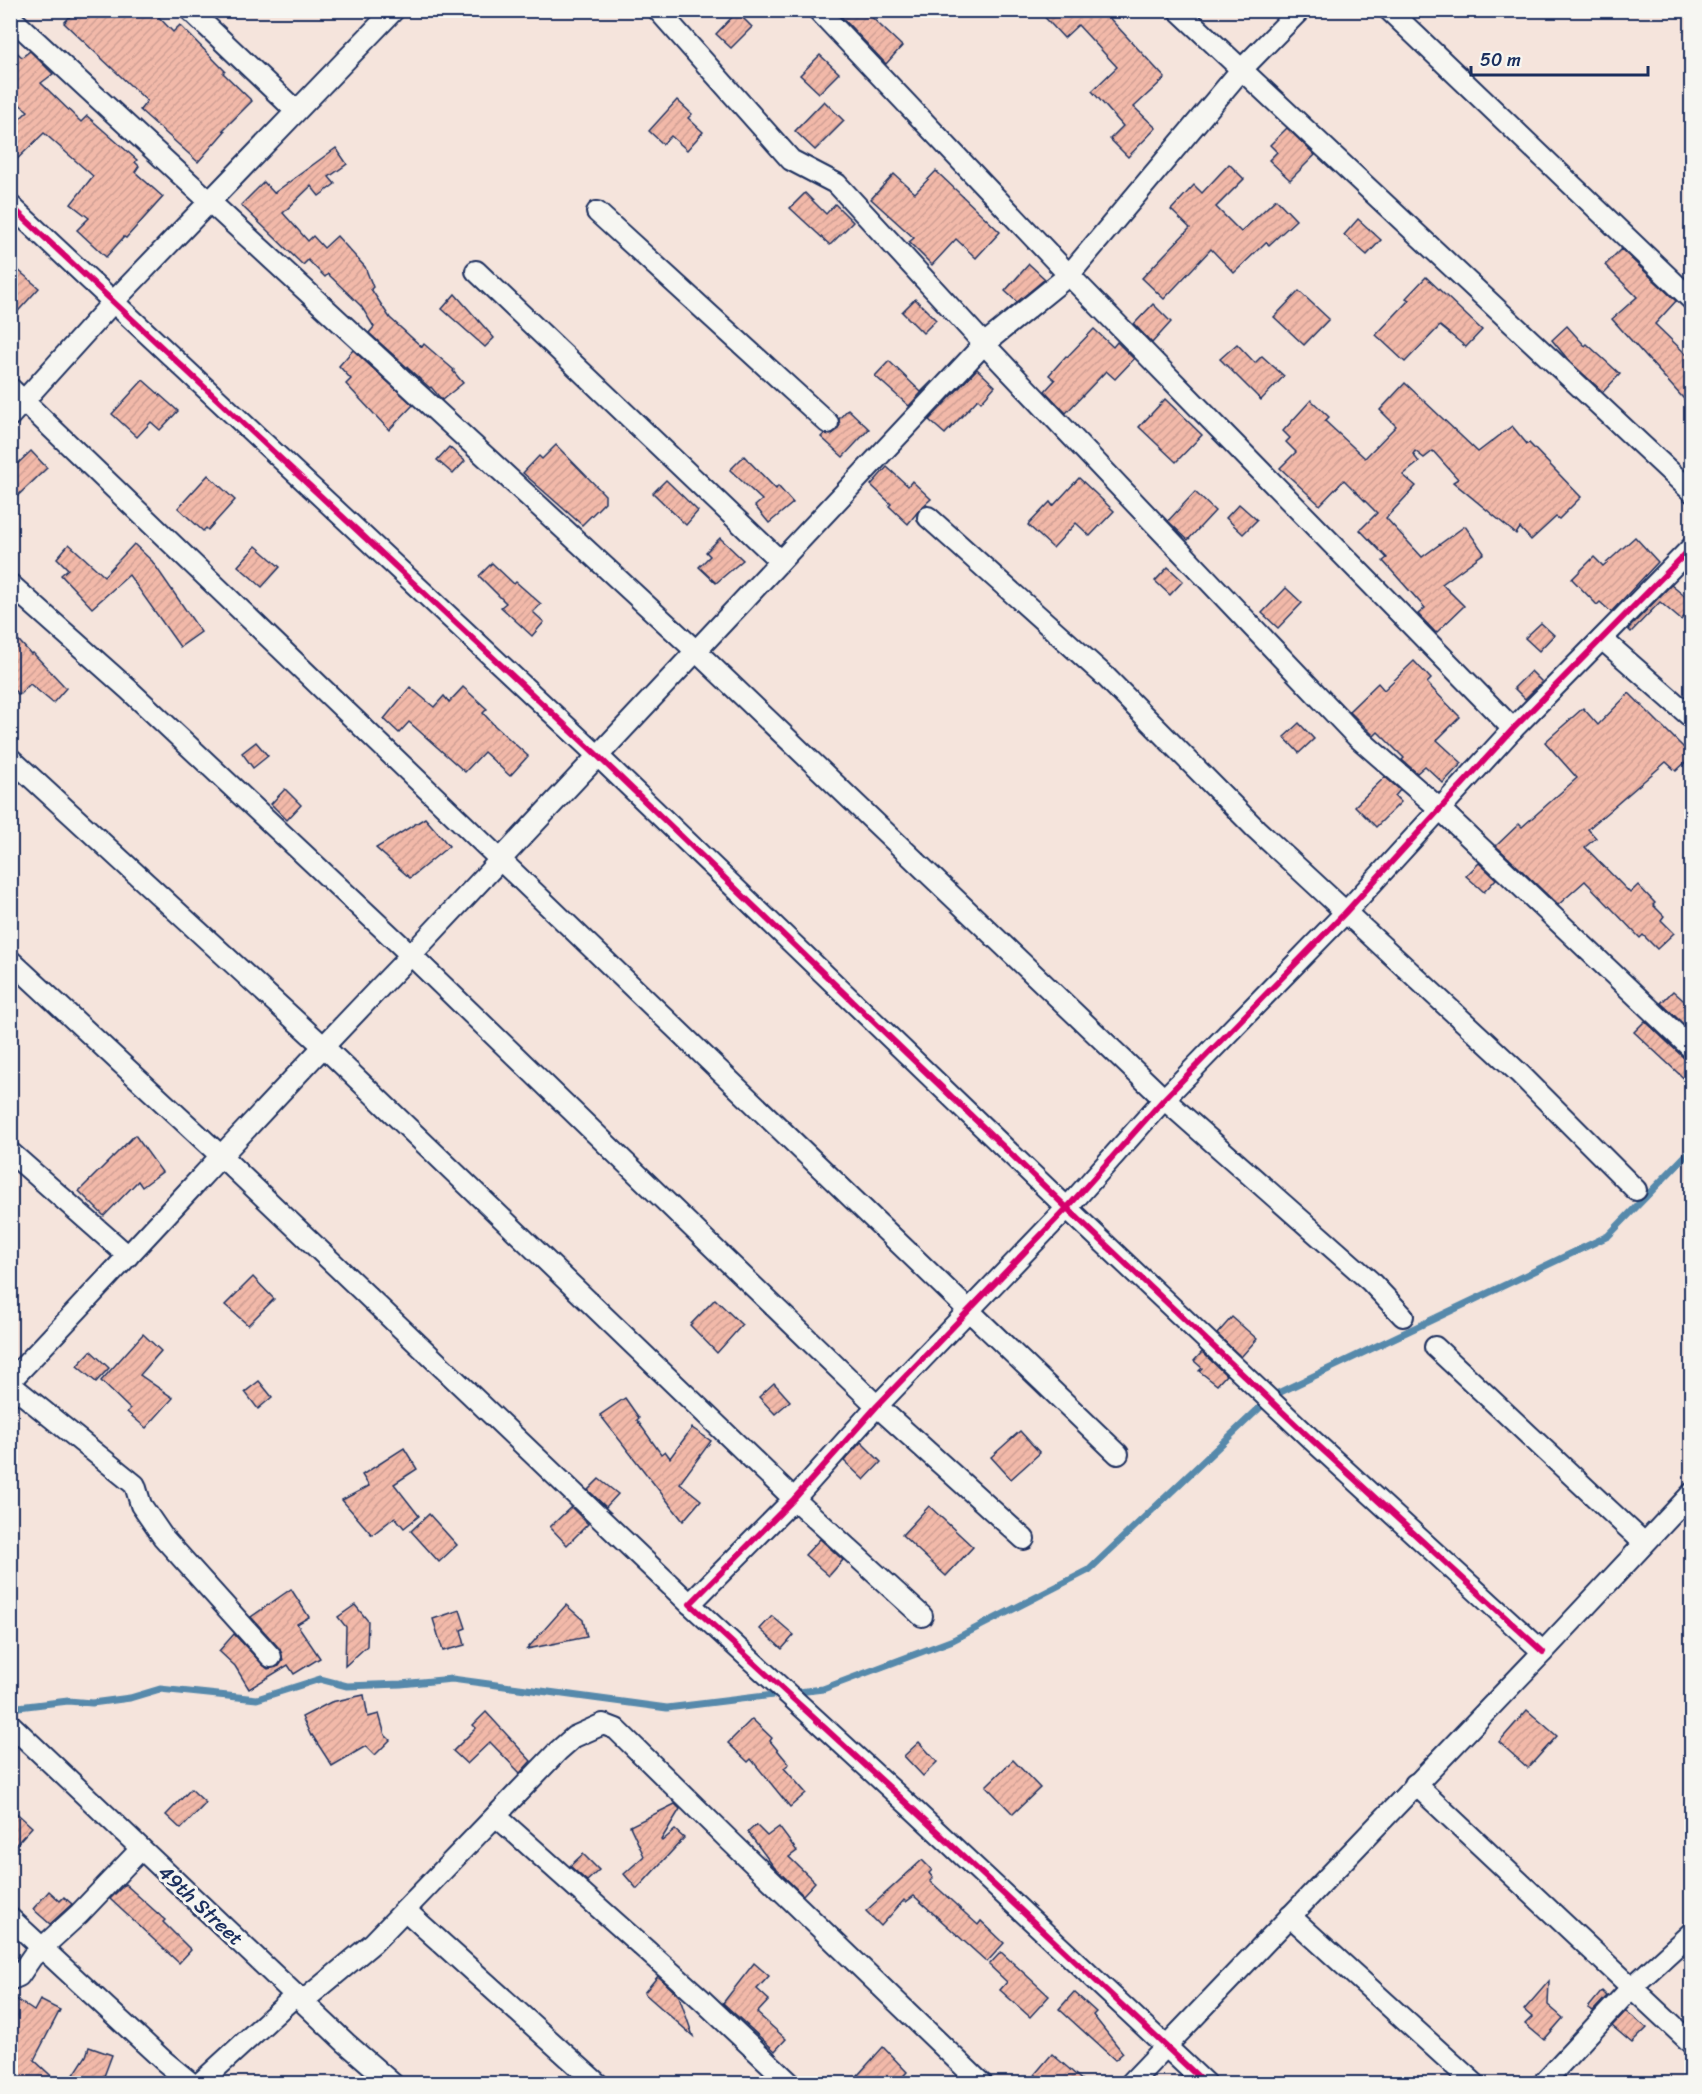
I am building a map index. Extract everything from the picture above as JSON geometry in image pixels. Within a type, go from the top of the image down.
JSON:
[{"type":"street","points":[[190,10],[296,111]]},
{"type":"street","points":[[658,10],[791,160],[837,184],[984,344],[1357,737],[1441,810],[1692,1049]]},
{"type":"street","points":[[818,10],[1069,275],[1513,729]]},
{"type":"street","points":[[1178,10],[1692,492]]},
{"type":"street","points":[[271,1657],[164,1537],[141,1505],[135,1485],[13,1375],[222,1157],[323,1046],[697,652],[984,344],[1069,275],[1241,70],[1300,10]]},
{"type":"street","points":[[1389,10],[1692,300]]},
{"type":"street","points":[[10,416],[17,395],[114,301],[391,11]]},
{"type":"street","points":[[10,18],[697,652],[1164,1099],[1370,1281],[1403,1316]]},
{"type":"street","points":[[10,204],[598,756],[1067,1208],[1311,1439],[1543,1652]]},
{"type":"street","points":[[597,213],[828,423]]},
{"type":"street","points":[[476,271],[780,561]]},
{"type":"street","points":[[17,395],[1118,1454]]},
{"type":"street","points":[[928,517],[1106,677],[1256,829],[1520,1074],[1636,1190]]},
{"type":"street","points":[[690,1604],[794,1498],[877,1406],[1067,1208],[1164,1099],[1345,913],[1513,729],[1692,547]]},
{"type":"street","points":[[10,584],[128,689],[411,955],[877,1406],[1024,1539]]},
{"type":"street","points":[[1602,639],[1692,718]]},
{"type":"street","points":[[10,758],[323,1046],[794,1498],[922,1616]]},
{"type":"street","points":[[10,960],[222,1157],[690,1604],[1206,2084]]},
{"type":"street","points":[[10,1152],[128,1256]]},
{"type":"street","points":[[1435,1347],[1644,1543]]},
{"type":"street","points":[[1130,2084],[1692,1493]]},
{"type":"street","name":"49th Street","points":[[10,1724],[346,2043],[393,2084]]},
{"type":"street","points":[[199,2084],[299,1998],[373,1943],[574,1737],[603,1724],[616,1729],[982,2084]]},
{"type":"street","points":[[1415,1784],[1692,2044]]},
{"type":"street","points":[[496,1816],[701,1999],[791,2084]]},
{"type":"street","points":[[10,1978],[12,1980],[19,1976],[33,1957],[79,1914],[141,1850]]},
{"type":"street","points":[[405,1910],[598,2084]]},
{"type":"street","points":[[1290,1916],[1475,2084]]},
{"type":"street","points":[[10,1918],[164,2061],[192,2084]]},
{"type":"street","points":[[1542,2084],[1632,1987],[1692,1932]]},
{"type":"building","points":[[76,10],[152,10],[173,32],[180,25],[252,101],[223,130],[225,131],[198,162],[140,110],[147,101],[64,23]]},
{"type":"building","points":[[835,10],[864,10],[902,46],[886,64]]},
{"type":"building","points":[[1038,10],[1102,10],[1165,78],[1134,107],[1156,128],[1128,157],[1110,139],[1123,126],[1092,91],[1117,67],[1078,25],[1064,38]]},
{"type":"building","points":[[737,12],[752,27],[731,48],[716,34]]},
{"type":"building","points":[[10,46],[22,57],[30,51],[53,74],[41,83],[81,122],[87,116],[137,160],[135,162],[139,166],[135,172],[163,197],[106,257],[77,230],[89,218],[71,204],[93,176],[44,133],[10,166],[10,128],[28,111],[10,97]]},
{"type":"building","points":[[820,55],[839,73],[819,93],[800,75]]},
{"type":"building","points":[[677,100],[692,114],[688,118],[703,132],[687,150],[671,136],[663,144],[649,131]]},
{"type":"building","points":[[824,101],[844,121],[815,150],[795,131]]},
{"type":"building","points":[[1287,128],[1315,155],[1290,180],[1269,160],[1277,152],[1270,145]]},
{"type":"building","points":[[336,148],[347,164],[329,177],[335,184],[319,196],[311,186],[283,213],[308,241],[313,236],[324,248],[337,236],[365,267],[373,287],[371,289],[390,318],[422,347],[424,344],[454,370],[463,383],[442,400],[431,387],[369,333],[374,327],[361,306],[328,274],[325,277],[308,260],[303,265],[241,205],[264,182],[274,193]]},
{"type":"building","points":[[1229,164],[1244,179],[1216,207],[1241,232],[1276,199],[1296,220],[1269,245],[1266,242],[1234,273],[1211,249],[1164,299],[1142,278],[1190,228],[1171,210],[1194,185],[1202,193]]},
{"type":"building","points":[[936,171],[1000,232],[976,258],[956,239],[932,265],[909,242],[914,238],[871,199],[894,174],[915,193]]},
{"type":"building","points":[[805,193],[826,214],[835,204],[853,222],[830,245],[790,208]]},
{"type":"building","points":[[1358,219],[1381,240],[1367,255],[1344,235]]},
{"type":"building","points":[[1621,249],[1676,301],[1655,324],[1692,360],[1692,408],[1612,319],[1637,297],[1605,265]]},
{"type":"building","points":[[10,263],[39,288],[10,320]]},
{"type":"building","points":[[1029,264],[1045,279],[1017,302],[1005,291]]},
{"type":"building","points":[[1426,277],[1482,330],[1466,347],[1440,326],[1405,362],[1376,335],[1409,300],[1406,298]]},
{"type":"building","points":[[1299,291],[1329,319],[1304,345],[1274,317]]},
{"type":"building","points":[[455,294],[494,338],[485,347],[442,309]]},
{"type":"building","points":[[915,299],[936,320],[923,333],[902,312]]},
{"type":"building","points":[[1153,304],[1171,322],[1152,343],[1134,324]]},
{"type":"building","points":[[1567,326],[1585,346],[1587,344],[1620,374],[1603,392],[1570,362],[1552,340]]},
{"type":"building","points":[[1094,329],[1113,347],[1117,342],[1134,359],[1115,379],[1106,371],[1066,413],[1045,391],[1055,380],[1049,375]]},
{"type":"building","points":[[1237,344],[1255,363],[1262,356],[1284,376],[1261,400],[1220,359]]},
{"type":"building","points":[[353,350],[413,405],[389,430],[346,384],[351,379],[339,366]]},
{"type":"building","points":[[889,361],[921,392],[932,381],[909,406],[875,376]]},
{"type":"building","points":[[977,369],[995,386],[981,402],[978,399],[945,434],[929,420]]},
{"type":"building","points":[[143,380],[178,411],[160,430],[151,422],[137,437],[112,414]]},
{"type":"building","points":[[1405,383],[1478,452],[1512,426],[1581,497],[1559,519],[1556,517],[1531,540],[1520,528],[1516,534],[1453,482],[1458,479],[1433,451],[1424,458],[1415,451],[1413,454],[1419,462],[1403,475],[1416,486],[1386,518],[1422,557],[1465,526],[1484,553],[1442,584],[1464,606],[1436,633],[1418,614],[1425,608],[1383,561],[1387,558],[1360,530],[1377,513],[1344,480],[1320,505],[1280,468],[1296,452],[1286,442],[1290,438],[1283,431],[1311,400],[1329,417],[1325,421],[1365,458],[1396,426],[1380,410]]},
{"type":"building","points":[[1165,399],[1202,435],[1176,462],[1139,427]]},
{"type":"building","points":[[848,409],[869,429],[843,457],[821,437],[824,434],[831,435],[836,431],[840,425],[839,419]]},
{"type":"building","points":[[556,445],[605,495],[605,502],[582,525],[523,473],[539,456],[542,459]]},
{"type":"building","points":[[449,447],[465,461],[453,474],[437,460]]},
{"type":"building","points":[[31,451],[47,468],[10,503],[10,471]]},
{"type":"building","points":[[744,456],[776,489],[778,486],[793,503],[769,523],[755,506],[762,500],[730,470]]},
{"type":"building","points":[[887,467],[908,486],[912,481],[931,499],[908,524],[871,485]]},
{"type":"building","points":[[208,475],[235,500],[208,530],[206,528],[203,531],[178,508]]},
{"type":"building","points":[[1079,478],[1114,511],[1090,536],[1076,523],[1053,548],[1028,525],[1050,502],[1053,506]]},
{"type":"building","points":[[666,480],[698,511],[686,525],[653,493]]},
{"type":"building","points":[[1195,492],[1215,511],[1188,540],[1168,521]]},
{"type":"building","points":[[1239,504],[1257,520],[1243,534],[1226,518]]},
{"type":"building","points":[[1635,537],[1658,562],[1611,612],[1600,602],[1597,605],[1572,579],[1594,557],[1603,566]]},
{"type":"building","points":[[720,538],[743,560],[716,583],[699,567],[710,556],[706,552]]},
{"type":"building","points":[[69,544],[104,576],[134,544],[152,561],[201,632],[180,647],[129,575],[92,608],[61,575],[68,569],[57,558]]},
{"type":"building","points":[[256,546],[280,567],[262,587],[238,566]]},
{"type":"building","points":[[492,563],[514,584],[516,582],[541,604],[533,612],[544,622],[532,636],[501,607],[506,603],[479,576]]},
{"type":"building","points":[[1168,567],[1183,581],[1170,595],[1155,581]]},
{"type":"building","points":[[1671,585],[1692,602],[1692,608],[1681,620],[1660,602],[1631,632],[1628,629]]},
{"type":"building","points":[[1286,588],[1302,603],[1278,628],[1262,613]]},
{"type":"building","points":[[1541,623],[1554,635],[1539,651],[1525,638]]},
{"type":"building","points":[[10,631],[66,688],[53,703],[30,684],[19,695],[10,686]]},
{"type":"building","points":[[1414,661],[1431,679],[1427,683],[1460,717],[1437,740],[1462,763],[1443,783],[1425,766],[1417,773],[1402,760],[1404,758],[1378,732],[1374,736],[1349,711],[1378,683],[1384,690]]},
{"type":"building","points":[[1531,671],[1542,682],[1525,699],[1514,688]]},
{"type":"building","points":[[410,687],[434,707],[444,696],[449,702],[463,687],[487,709],[483,713],[495,726],[528,756],[510,776],[484,752],[465,772],[409,722],[399,733],[384,719]]},
{"type":"building","points":[[1629,693],[1692,756],[1676,771],[1666,762],[1588,829],[1596,838],[1585,847],[1630,893],[1638,885],[1655,903],[1653,905],[1664,916],[1661,920],[1674,933],[1657,949],[1643,935],[1640,938],[1585,881],[1558,905],[1496,846],[1519,824],[1522,827],[1577,778],[1545,742],[1583,708],[1598,725]]},
{"type":"building","points":[[1299,723],[1314,739],[1299,753],[1284,737]]},
{"type":"building","points":[[256,742],[268,756],[253,768],[242,753]]},
{"type":"building","points":[[1385,777],[1400,790],[1395,796],[1401,802],[1376,827],[1355,806]]},
{"type":"building","points":[[285,789],[301,805],[287,820],[271,804]]},
{"type":"building","points":[[425,818],[449,846],[410,878],[376,848]]},
{"type":"building","points":[[1479,863],[1496,879],[1484,892],[1466,876]]},
{"type":"building","points":[[1673,991],[1692,1008],[1692,1032],[1661,1003]]},
{"type":"building","points":[[1645,1021],[1684,1058],[1692,1061],[1692,1086],[1634,1032]]},
{"type":"building","points":[[135,1135],[162,1172],[142,1187],[138,1181],[104,1216],[79,1191]]},
{"type":"building","points":[[253,1277],[274,1299],[248,1325],[225,1305]]},
{"type":"building","points":[[715,1299],[742,1325],[717,1353],[690,1325]]},
{"type":"building","points":[[1232,1317],[1257,1339],[1241,1357],[1217,1334]]},
{"type":"building","points":[[143,1334],[161,1351],[140,1375],[173,1398],[146,1428],[127,1412],[130,1409],[101,1381]]},
{"type":"building","points":[[91,1351],[109,1368],[96,1382],[77,1366]]},
{"type":"building","points":[[1202,1352],[1226,1375],[1217,1385],[1199,1371],[1202,1368],[1194,1361]]},
{"type":"building","points":[[259,1381],[272,1397],[258,1409],[245,1392]]},
{"type":"building","points":[[774,1383],[790,1401],[775,1414],[759,1397]]},
{"type":"building","points":[[625,1398],[639,1418],[637,1420],[661,1454],[665,1451],[670,1458],[692,1428],[711,1441],[680,1483],[701,1500],[683,1521],[600,1415]]},
{"type":"building","points":[[1020,1431],[1040,1453],[1011,1479],[991,1457]]},
{"type":"building","points":[[861,1442],[881,1462],[864,1480],[844,1461]]},
{"type":"building","points":[[404,1448],[417,1469],[394,1484],[419,1516],[404,1528],[395,1517],[372,1535],[342,1500],[369,1486],[362,1475]]},
{"type":"building","points":[[599,1479],[618,1494],[606,1507],[588,1490]]},
{"type":"building","points":[[929,1506],[973,1547],[946,1576],[902,1535]]},
{"type":"building","points":[[571,1507],[588,1524],[567,1545],[550,1527]]},
{"type":"building","points":[[429,1514],[457,1545],[439,1562],[411,1531]]},
{"type":"building","points":[[820,1539],[843,1560],[829,1576],[805,1555]]},
{"type":"building","points":[[291,1589],[309,1617],[297,1624],[320,1658],[294,1674],[288,1665],[249,1689],[235,1666],[219,1651],[234,1634],[268,1669],[279,1666],[283,1660],[280,1649],[251,1617]]},
{"type":"building","points":[[355,1605],[368,1621],[367,1646],[345,1666],[346,1627],[338,1617]]},
{"type":"building","points":[[566,1605],[583,1620],[587,1637],[527,1649]]},
{"type":"building","points":[[460,1610],[466,1628],[461,1630],[465,1645],[443,1651],[433,1619]]},
{"type":"building","points":[[772,1616],[794,1635],[782,1649],[760,1629]]},
{"type":"building","points":[[364,1695],[368,1717],[379,1714],[385,1735],[390,1740],[375,1755],[366,1746],[332,1766],[311,1736],[302,1717],[331,1702]]},
{"type":"building","points":[[1527,1710],[1557,1736],[1528,1768],[1499,1742]]},
{"type":"building","points":[[486,1712],[531,1761],[520,1773],[490,1742],[467,1764],[453,1751],[476,1728],[473,1725]]},
{"type":"building","points":[[752,1719],[772,1738],[770,1741],[789,1764],[784,1768],[806,1793],[790,1807],[751,1759],[748,1762],[728,1743]]},
{"type":"building","points":[[919,1742],[937,1762],[923,1776],[904,1756]]},
{"type":"building","points":[[1013,1760],[1040,1788],[1013,1814],[986,1786]]},
{"type":"building","points":[[191,1789],[206,1803],[181,1829],[166,1815]]},
{"type":"building","points":[[675,1804],[680,1809],[661,1840],[675,1830],[684,1838],[637,1889],[624,1874],[644,1856],[630,1826]]},
{"type":"building","points":[[10,1807],[32,1827],[10,1851]]},
{"type":"building","points":[[756,1825],[767,1836],[779,1827],[797,1851],[789,1857],[815,1882],[803,1895],[774,1867],[748,1832]]},
{"type":"building","points":[[583,1854],[599,1870],[587,1881],[570,1866]]},
{"type":"building","points":[[922,1860],[932,1870],[929,1873],[933,1878],[930,1881],[978,1925],[981,1921],[1004,1943],[987,1962],[914,1896],[906,1902],[904,1900],[881,1926],[866,1911]]},
{"type":"building","points":[[125,1884],[165,1920],[163,1922],[191,1950],[179,1963],[110,1899]]},
{"type":"building","points":[[49,1891],[60,1901],[64,1897],[72,1904],[50,1924],[33,1909]]},
{"type":"building","points":[[1001,1952],[1049,1996],[1030,2017],[1000,1990],[1007,1982],[989,1965]]},
{"type":"building","points":[[754,1963],[769,1976],[757,1989],[769,2000],[757,2013],[786,2039],[775,2051],[723,2003]]},
{"type":"building","points":[[658,1976],[679,1996],[693,2036],[644,1993]]},
{"type":"building","points":[[1549,1981],[1548,2005],[1563,2018],[1544,2040],[1525,2024],[1532,2017],[1524,2010]]},
{"type":"building","points":[[1602,1991],[1607,1996],[1593,2011],[1588,2008]]},
{"type":"building","points":[[1074,1992],[1096,2012],[1093,2015],[1123,2053],[1115,2060],[1059,2009]]},
{"type":"building","points":[[10,1995],[34,2011],[40,2000],[60,2010],[34,2060],[60,2084],[10,2084]]},
{"type":"building","points":[[1626,2011],[1647,2028],[1632,2043],[1612,2026]]},
{"type":"building","points":[[89,2047],[112,2055],[103,2079],[100,2084],[68,2084],[86,2056]]},
{"type":"building","points":[[883,2047],[907,2072],[896,2084],[850,2084]]},
{"type":"building","points":[[1052,2054],[1086,2084],[1046,2084],[1035,2074]]},
{"type":"waterway","points":[[10,1708],[68,1701],[92,1703],[130,1698],[160,1689],[257,1699],[320,1679],[347,1686],[452,1679],[667,1708],[823,1689],[953,1640],[1089,1570],[1272,1396],[1608,1236],[1692,1149]]},
{"type":"cycle path","points":[[10,205],[598,756],[1067,1208],[1311,1439],[1543,1652]]},
{"type":"cycle path","points":[[1206,2084],[690,1604],[794,1499],[877,1406],[1067,1208],[1164,1099],[1345,913],[1513,729],[1692,547]]}]
